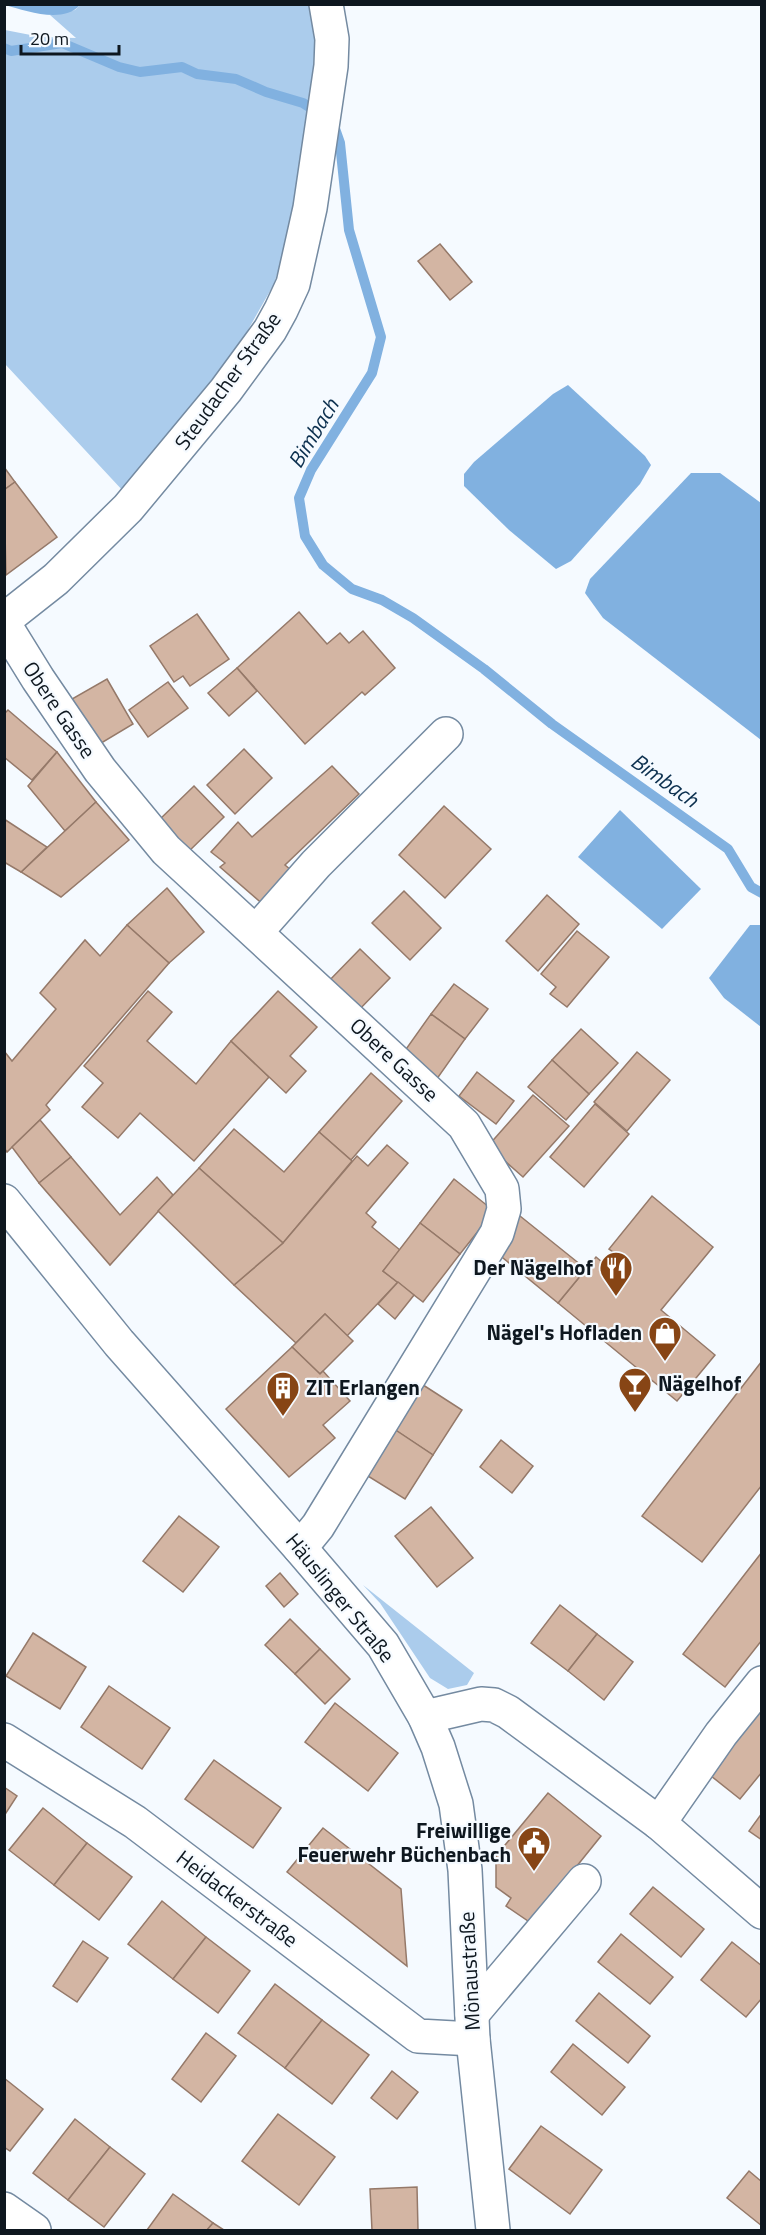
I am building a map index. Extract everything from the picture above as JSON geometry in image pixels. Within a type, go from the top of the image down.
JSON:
[{"type":"street","name":"Steudacher Straße","points":[[4,622],[56,579],[128,508],[188,438],[270,330],[293,284],[309,208],[331,66],[332,39],[326,4]]},
{"type":"street","name":"Obere Gasse","points":[[4,622],[38,679],[100,770],[166,850],[464,1125],[502,1189],[504,1209],[497,1233],[318,1526],[300,1548]]},
{"type":"street","points":[[256,932],[316,864],[446,734]]},
{"type":"street","name":"Häuslinger Straße","points":[[4,1201],[119,1343],[383,1645],[425,1717]]},
{"type":"street","points":[[659,1823],[721,1734],[762,1683]]},
{"type":"street","points":[[425,1717],[481,1704],[494,1705],[508,1712],[659,1823],[762,1912]]},
{"type":"street","name":"Mönaustraße","points":[[425,1717],[438,1747],[456,1804],[465,1870],[472,2026],[493,2230]]},
{"type":"street","name":"Heidackerstraße","points":[[4,1740],[135,1822],[418,2036],[472,2026]]},
{"type":"street","points":[[472,2026],[584,1881]]},
{"type":"street","points":[[4,2209],[34,2230]]},
{"type":"shaded area","points":[[5,5],[80,5],[73,11],[54,15],[33,13]]},
{"type":"shaded area","points":[[80,5],[311,5],[316,50],[297,208],[274,284],[244,337],[191,411],[124,492],[5,364],[5,30],[41,37],[76,38],[50,15],[75,10]]},
{"type":"shaded area","points":[[568,385],[645,456],[651,465],[640,484],[571,561],[556,569],[509,530],[464,486],[464,474],[474,462],[553,394]]},
{"type":"shaded area","points":[[691,473],[720,473],[761,503],[761,740],[603,618],[585,593],[590,579]]},
{"type":"shaded area","points":[[620,810],[701,889],[662,929],[578,857]]},
{"type":"shaded area","points":[[750,925],[761,925],[761,1027],[724,998],[709,978]]},
{"type":"shaded area","points":[[363,1585],[474,1673],[467,1685],[448,1689],[430,1678],[380,1603]]},
{"type":"building","points":[[440,244],[472,282],[450,300],[418,261]]},
{"type":"building","points":[[4,467],[15,482],[4,490]]},
{"type":"building","points":[[15,482],[57,537],[6,575],[4,490]]},
{"type":"building","points":[[299,612],[327,644],[340,633],[349,643],[363,631],[395,668],[365,695],[362,692],[305,744],[237,668]]},
{"type":"building","points":[[197,614],[229,659],[190,686],[183,676],[174,682],[150,646]]},
{"type":"building","points":[[237,668],[257,691],[229,716],[208,693]]},
{"type":"building","points":[[107,679],[133,724],[98,745],[72,699]]},
{"type":"building","points":[[168,682],[188,708],[148,737],[129,710]]},
{"type":"building","points":[[8,710],[57,752],[32,780],[4,757],[4,714]]},
{"type":"building","points":[[244,749],[272,778],[235,814],[207,785]]},
{"type":"building","points":[[57,752],[96,802],[65,831],[28,786]]},
{"type":"building","points":[[332,766],[359,794],[285,865],[298,876],[266,907],[220,867],[225,863],[211,852],[238,822],[252,837]]},
{"type":"building","points":[[194,786],[224,817],[185,855],[155,824]]},
{"type":"building","points":[[96,802],[129,840],[61,897],[21,872]]},
{"type":"building","points":[[444,806],[491,849],[445,898],[399,855]]},
{"type":"building","points":[[4,819],[47,847],[21,872],[4,862]]},
{"type":"building","points":[[167,888],[204,932],[169,963],[127,925]]},
{"type":"building","points":[[404,891],[441,928],[410,960],[372,923]]},
{"type":"building","points":[[547,895],[579,924],[538,971],[506,941]]},
{"type":"building","points":[[127,925],[169,963],[46,1105],[50,1110],[7,1152],[4,1148],[4,1051],[12,1061],[56,1009],[40,993],[85,940],[100,956]]},
{"type":"building","points":[[577,931],[609,957],[567,1007],[550,994],[556,987],[541,974]]},
{"type":"building","points":[[360,949],[390,978],[355,1014],[325,985]]},
{"type":"building","points":[[454,984],[488,1009],[465,1039],[431,1014]]},
{"type":"building","points":[[148,991],[172,1012],[147,1041],[196,1084],[231,1041],[269,1077],[194,1161],[140,1113],[118,1138],[82,1107],[103,1083],[84,1066]]},
{"type":"building","points":[[278,991],[317,1027],[290,1056],[306,1071],[286,1093],[231,1041]]},
{"type":"building","points":[[431,1014],[465,1039],[434,1083],[399,1059]]},
{"type":"building","points":[[581,1029],[618,1063],[589,1094],[552,1060]]},
{"type":"building","points":[[637,1052],[670,1080],[627,1131],[594,1102]]},
{"type":"building","points":[[552,1060],[589,1094],[566,1120],[528,1087]]},
{"type":"building","points":[[477,1072],[514,1101],[496,1124],[459,1096]]},
{"type":"building","points":[[371,1073],[402,1101],[351,1160],[319,1132]]},
{"type":"building","points":[[533,1095],[569,1126],[523,1177],[488,1146]]},
{"type":"building","points":[[595,1104],[629,1134],[584,1187],[550,1157]]},
{"type":"building","points":[[40,1120],[71,1157],[39,1183],[12,1147]]},
{"type":"building","points":[[234,1129],[284,1172],[319,1132],[352,1161],[283,1243],[199,1168]]},
{"type":"building","points":[[387,1145],[408,1163],[366,1213],[376,1222],[372,1227],[400,1250],[383,1271],[398,1282],[347,1336],[325,1314],[296,1343],[234,1285],[283,1243],[357,1156],[368,1166]]},
{"type":"building","points":[[71,1157],[120,1215],[157,1177],[173,1195],[110,1265],[39,1183]]},
{"type":"building","points":[[199,1168],[283,1243],[234,1285],[158,1211]]},
{"type":"building","points":[[454,1179],[494,1211],[460,1254],[420,1223]]},
{"type":"building","points":[[652,1196],[713,1247],[661,1310],[715,1355],[677,1401],[558,1303],[596,1257],[614,1272],[624,1260],[609,1249]]},
{"type":"building","points":[[520,1216],[586,1269],[558,1303],[492,1249]]},
{"type":"building","points":[[420,1223],[460,1254],[423,1302],[383,1271]]},
{"type":"building","points":[[398,1282],[414,1295],[395,1319],[378,1304]]},
{"type":"building","points":[[325,1314],[353,1341],[320,1374],[292,1347]]},
{"type":"building","name":"ZIT Erlangen","points":[[292,1347],[320,1374],[323,1371],[350,1401],[323,1425],[335,1438],[289,1477],[226,1409]]},
{"type":"building","points":[[762,1361],[762,1485],[702,1562],[642,1516]]},
{"type":"building","points":[[420,1383],[462,1410],[433,1455],[391,1427]]},
{"type":"building","points":[[391,1427],[433,1455],[405,1499],[363,1473]]},
{"type":"building","points":[[501,1440],[533,1466],[512,1493],[480,1467]]},
{"type":"building","points":[[431,1507],[473,1558],[437,1587],[395,1536]]},
{"type":"building","points":[[179,1516],[219,1547],[183,1592],[143,1561]]},
{"type":"building","points":[[762,1552],[762,1640],[725,1687],[683,1654]]},
{"type":"building","points":[[280,1573],[298,1594],[284,1607],[266,1586]]},
{"type":"building","points":[[560,1605],[597,1634],[568,1671],[531,1643]]},
{"type":"building","points":[[290,1619],[320,1649],[295,1674],[265,1645]]},
{"type":"building","points":[[33,1633],[86,1667],[60,1709],[6,1676]]},
{"type":"building","points":[[597,1634],[633,1662],[604,1700],[568,1671]]},
{"type":"building","points":[[320,1649],[350,1679],[325,1704],[295,1674]]},
{"type":"building","points":[[109,1686],[170,1728],[142,1769],[81,1727]]},
{"type":"building","points":[[762,1701],[762,1772],[740,1799],[701,1768]]},
{"type":"building","points":[[335,1703],[398,1753],[368,1791],[305,1742]]},
{"type":"building","points":[[214,1760],[281,1808],[253,1848],[185,1799]]},
{"type":"building","points":[[4,1787],[17,1796],[4,1816]]},
{"type":"building","name":"Freiwillige Feuerwehr Büchenbach","points":[[548,1793],[601,1836],[531,1923],[506,1906],[511,1898],[496,1887],[496,1856]]},
{"type":"building","points":[[43,1808],[87,1843],[54,1885],[9,1850]]},
{"type":"building","points":[[762,1813],[762,1840],[749,1831]]},
{"type":"building","points":[[323,1828],[401,1889],[407,1966],[287,1872]]},
{"type":"building","points":[[87,1843],[132,1877],[99,1920],[54,1885]]},
{"type":"building","points":[[653,1887],[704,1929],[681,1957],[630,1914]]},
{"type":"building","points":[[162,1901],[206,1937],[173,1979],[128,1944]]},
{"type":"building","points":[[621,1934],[673,1977],[650,2004],[598,1962]]},
{"type":"building","points":[[206,1937],[250,1971],[218,2013],[173,1979]]},
{"type":"building","points":[[83,1941],[108,1958],[77,2002],[53,1986]]},
{"type":"building","points":[[732,1942],[762,1966],[762,1998],[746,2017],[701,1980]]},
{"type":"building","points":[[275,1984],[322,2020],[285,2068],[238,2033]]},
{"type":"building","points":[[599,1993],[650,2036],[628,2063],[576,2021]]},
{"type":"building","points":[[322,2020],[369,2055],[332,2104],[285,2068]]},
{"type":"building","points":[[206,2033],[236,2056],[201,2102],[172,2079]]},
{"type":"building","points":[[573,2044],[625,2087],[602,2115],[551,2072]]},
{"type":"building","points":[[392,2071],[418,2092],[397,2119],[371,2098]]},
{"type":"building","points":[[4,2078],[43,2109],[10,2151],[4,2147]]},
{"type":"building","points":[[278,2114],[335,2157],[299,2205],[242,2161]]},
{"type":"building","points":[[75,2119],[110,2147],[68,2200],[33,2173]]},
{"type":"building","points":[[541,2126],[602,2170],[570,2214],[509,2169]]},
{"type":"building","points":[[110,2147],[145,2174],[104,2227],[68,2200]]},
{"type":"building","points":[[749,2171],[762,2182],[762,2226],[727,2198]]},
{"type":"building","points":[[417,2187],[418,2230],[372,2230],[370,2189]]},
{"type":"building","points":[[173,2194],[213,2223],[207,2230],[147,2230]]},
{"type":"building","points":[[213,2223],[224,2230],[207,2230]]},
{"type":"waterway","name":"Bimbach","points":[[4,48],[11,51],[62,43],[119,67],[140,72],[182,67],[197,74],[236,79],[266,92],[303,103],[320,114]]},
{"type":"waterway","name":"Bimbach","points":[[333,123],[340,143],[349,230],[381,337],[372,373],[311,470],[299,498],[305,536],[323,565],[352,589],[382,600],[413,618],[484,669],[552,724],[728,849],[751,887],[762,893]]},
{"type":"place","name":"Der Nägelhof","points":[[616,1297]]},
{"type":"place","name":"Nägel's Hofladen","points":[[665,1362]]},
{"type":"place","name":"Nägelhof","points":[[635,1413]]},
{"type":"place","name":"ZIT Erlangen","points":[[283,1417]]},
{"type":"place","name":"Freiwillige Feuerwehr Büchenbach","points":[[534,1872]]}]
